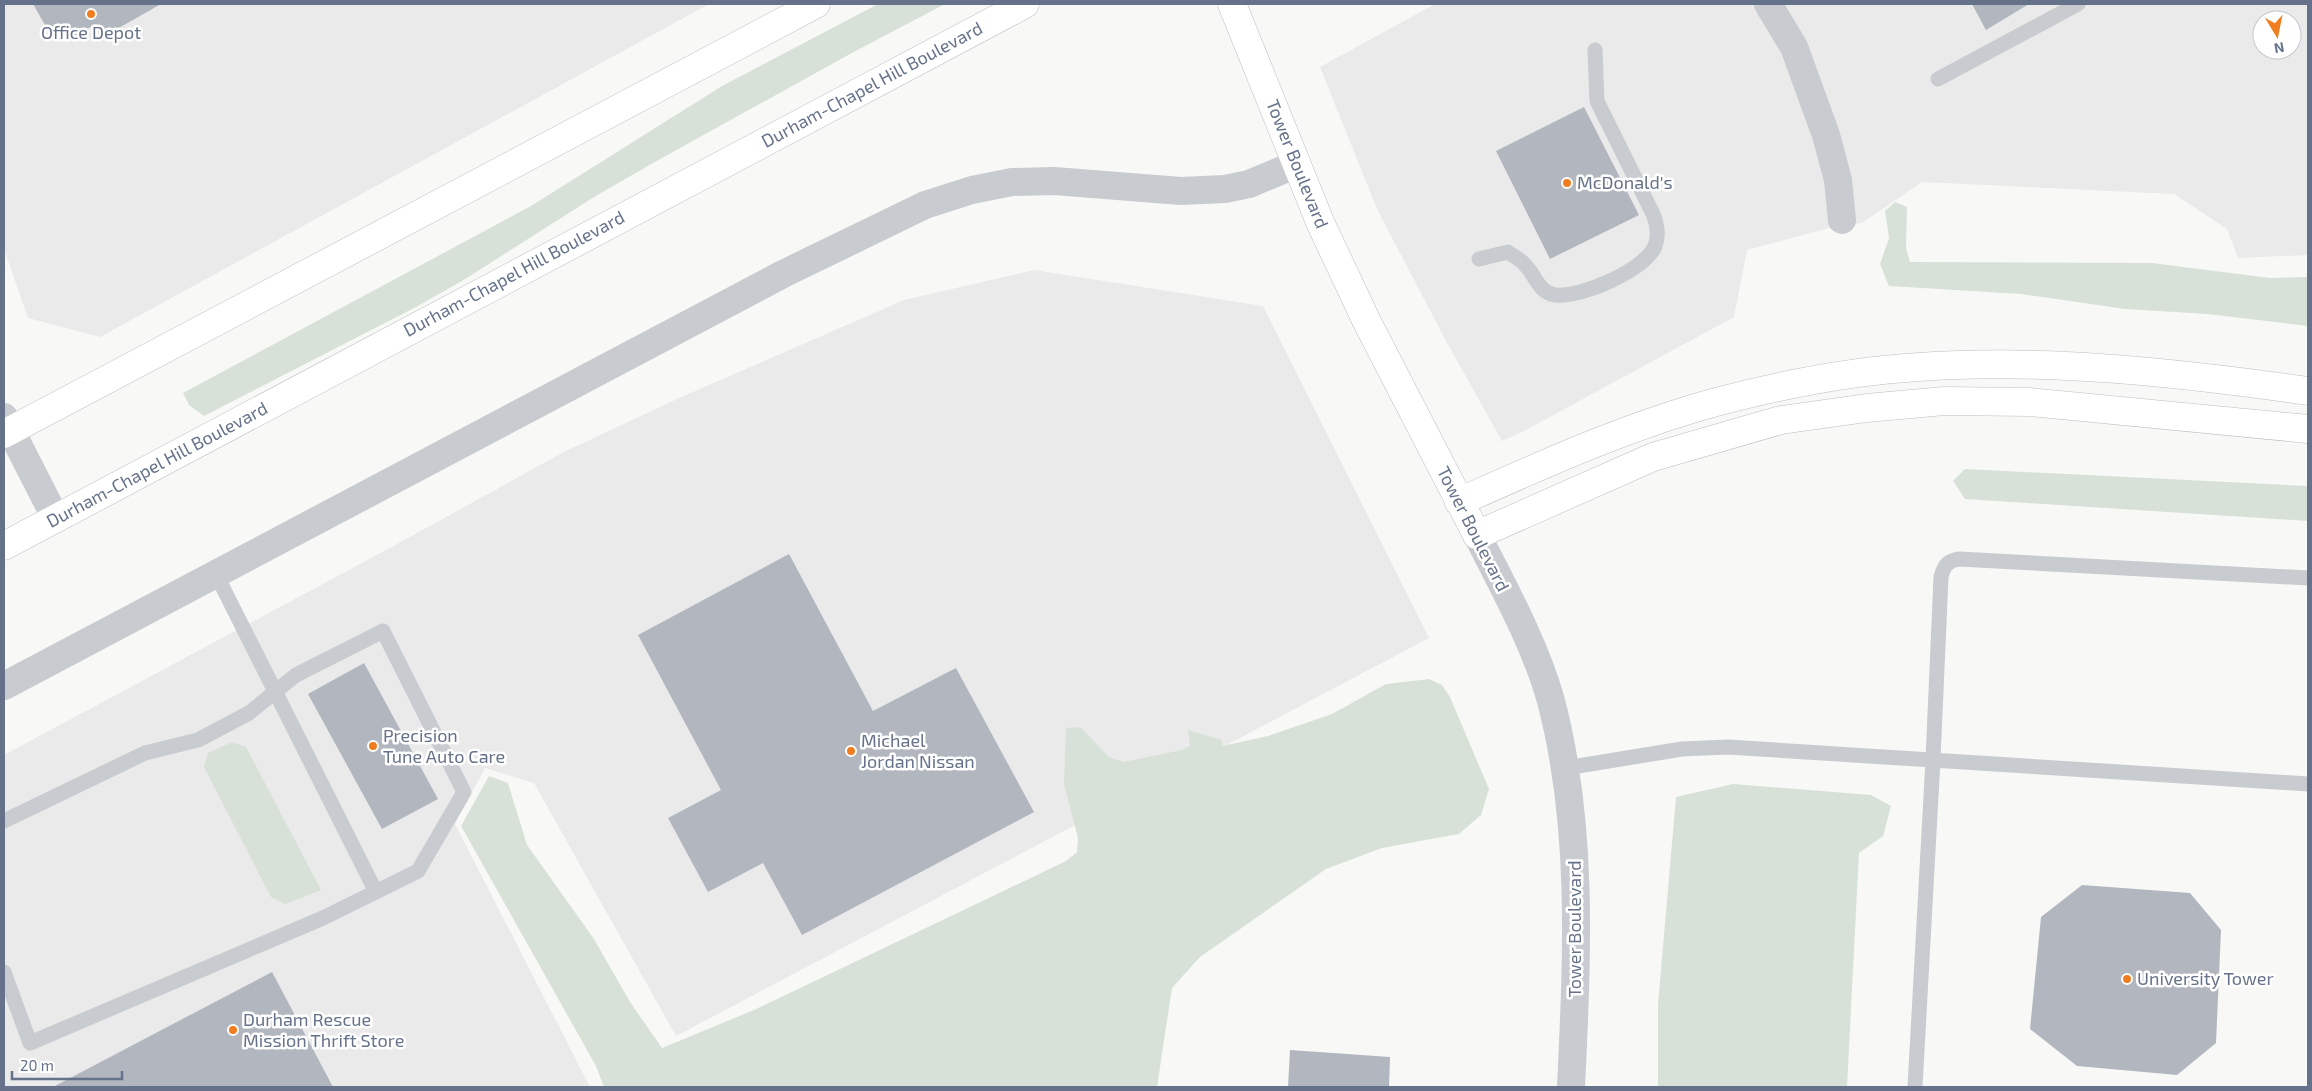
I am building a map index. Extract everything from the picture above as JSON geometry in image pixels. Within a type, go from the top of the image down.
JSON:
[{"type":"main road","points":[[6,427],[816,4]]},
{"type":"main road","name":"Durham-Chapel Hill Boulevard","points":[[4,546],[1025,4]]},
{"type":"main road","name":"Tower Boulevard","points":[[1232,4],[1320,222],[1366,320],[1477,535]]},
{"type":"main road","points":[[1459,502],[1536,467],[1662,419],[1720,401],[1844,375],[1919,367],[1990,364],[2057,366],[2224,379],[2308,391]]},
{"type":"main road","points":[[1477,535],[1652,457],[1781,420],[1867,408],[1944,401],[2030,402],[2308,429]]},
{"type":"street","points":[[1768,4],[1794,47],[1826,135],[1838,180],[1842,220]]},
{"type":"street","points":[[4,686],[774,279],[925,205],[972,190],[1012,182],[1054,181],[1181,192],[1225,189],[1248,184],[1297,164]]},
{"type":"street","points":[[6,427],[56,519]]},
{"type":"street","name":"Tower Boulevard","points":[[1477,535],[1501,582],[1533,653],[1550,699],[1566,768],[1574,831],[1577,890],[1571,1087]]},
{"type":"lane","points":[[1938,78],[2078,4]]},
{"type":"lane","points":[[1479,259],[1508,252],[1526,266],[1538,285],[1554,295],[1586,292],[1647,258],[1656,245],[1658,229],[1654,216],[1597,101],[1595,50]]},
{"type":"lane","points":[[1915,1087],[1933,760],[1940,577],[1943,567],[1950,560],[1968,559],[2308,578]]},
{"type":"lane","points":[[216,574],[376,892]]},
{"type":"lane","points":[[4,821],[145,753],[198,740],[249,713],[296,675],[383,631],[464,792],[418,871],[323,918],[30,1043],[4,972]]},
{"type":"lane","points":[[1566,768],[1682,749],[1728,747],[2308,784]]},
{"type":"shaded area","points":[[4,4],[709,4],[100,337],[28,318],[4,249]]},
{"type":"shaded area","points":[[878,4],[945,4],[850,54],[653,163],[594,197],[462,281],[416,307],[204,416],[189,405],[183,393],[531,206],[722,86]]},
{"type":"shaded area","points":[[1435,4],[2308,4],[2308,255],[2238,258],[2227,229],[2174,194],[1922,182],[1862,223],[1829,228],[1747,250],[1734,317],[1524,431],[1502,441],[1446,341],[1377,209],[1320,67]]},
{"type":"shaded area","points":[[1895,202],[1907,207],[1906,248],[1910,262],[2152,263],[2270,278],[2308,277],[2308,326],[2207,314],[2125,309],[2021,294],[1889,286],[1880,264],[1889,238],[1885,211]]},
{"type":"shaded area","points":[[1034,270],[1263,306],[1429,638],[676,1036],[534,783],[485,768],[455,824],[590,1087],[4,1087],[4,755],[388,549],[564,452],[677,399],[904,300]]},
{"type":"shaded area","points":[[1965,469],[2308,486],[2308,521],[1965,499],[1953,481]]},
{"type":"shaded area","points":[[1429,679],[1442,685],[1450,697],[1489,789],[1481,815],[1459,834],[1382,848],[1326,869],[1200,957],[1172,988],[1157,1087],[604,1087],[596,1066],[461,826],[489,776],[508,783],[527,845],[594,939],[630,1002],[662,1048],[754,1010],[1066,861],[1077,852],[1078,838],[1064,784],[1066,728],[1080,727],[1109,757],[1124,762],[1182,750],[1190,746],[1188,730],[1222,740],[1222,746],[1268,736],[1332,714],[1386,684]]},
{"type":"shaded area","points":[[232,742],[246,747],[321,890],[285,904],[271,897],[204,767],[208,753]]},
{"type":"shaded area","points":[[1733,784],[1871,795],[1891,806],[1883,836],[1859,853],[1847,1087],[1658,1087],[1658,1004],[1676,797]]},
{"type":"building","name":"Office Depot","points":[[33,4],[161,4],[101,38],[94,25],[72,38],[49,32]]},
{"type":"building","points":[[1972,4],[2029,4],[1986,30]]},
{"type":"building","name":"McDonald's","points":[[1584,107],[1639,215],[1550,259],[1496,151]]},
{"type":"building","name":"Michael Jordan Nissan","points":[[789,554],[873,711],[956,668],[1034,812],[802,935],[763,863],[708,892],[668,818],[721,790],[638,635]]},
{"type":"building","name":"Precision Tune Auto Care","points":[[364,663],[438,799],[382,829],[308,694]]},
{"type":"building","name":"University Tower","points":[[2082,885],[2190,893],[2221,930],[2216,1043],[2177,1075],[2077,1066],[2030,1029],[2041,917]]},
{"type":"building","name":"Durham Rescue Mission Thrift Store","points":[[272,972],[333,1087],[53,1087]]},
{"type":"building","points":[[1290,1050],[1390,1057],[1389,1087],[1288,1087]]},
{"type":"place","name":"Office Depot","points":[[91,14]]},
{"type":"place","name":"McDonald's","points":[[1567,183]]},
{"type":"place","name":"Precision Tune Auto Care","points":[[373,746]]},
{"type":"place","name":"Michael Jordan Nissan","points":[[851,751]]},
{"type":"place","name":"University Tower","points":[[2127,979]]},
{"type":"place","name":"Durham Rescue Mission Thrift Store","points":[[233,1030]]}]
